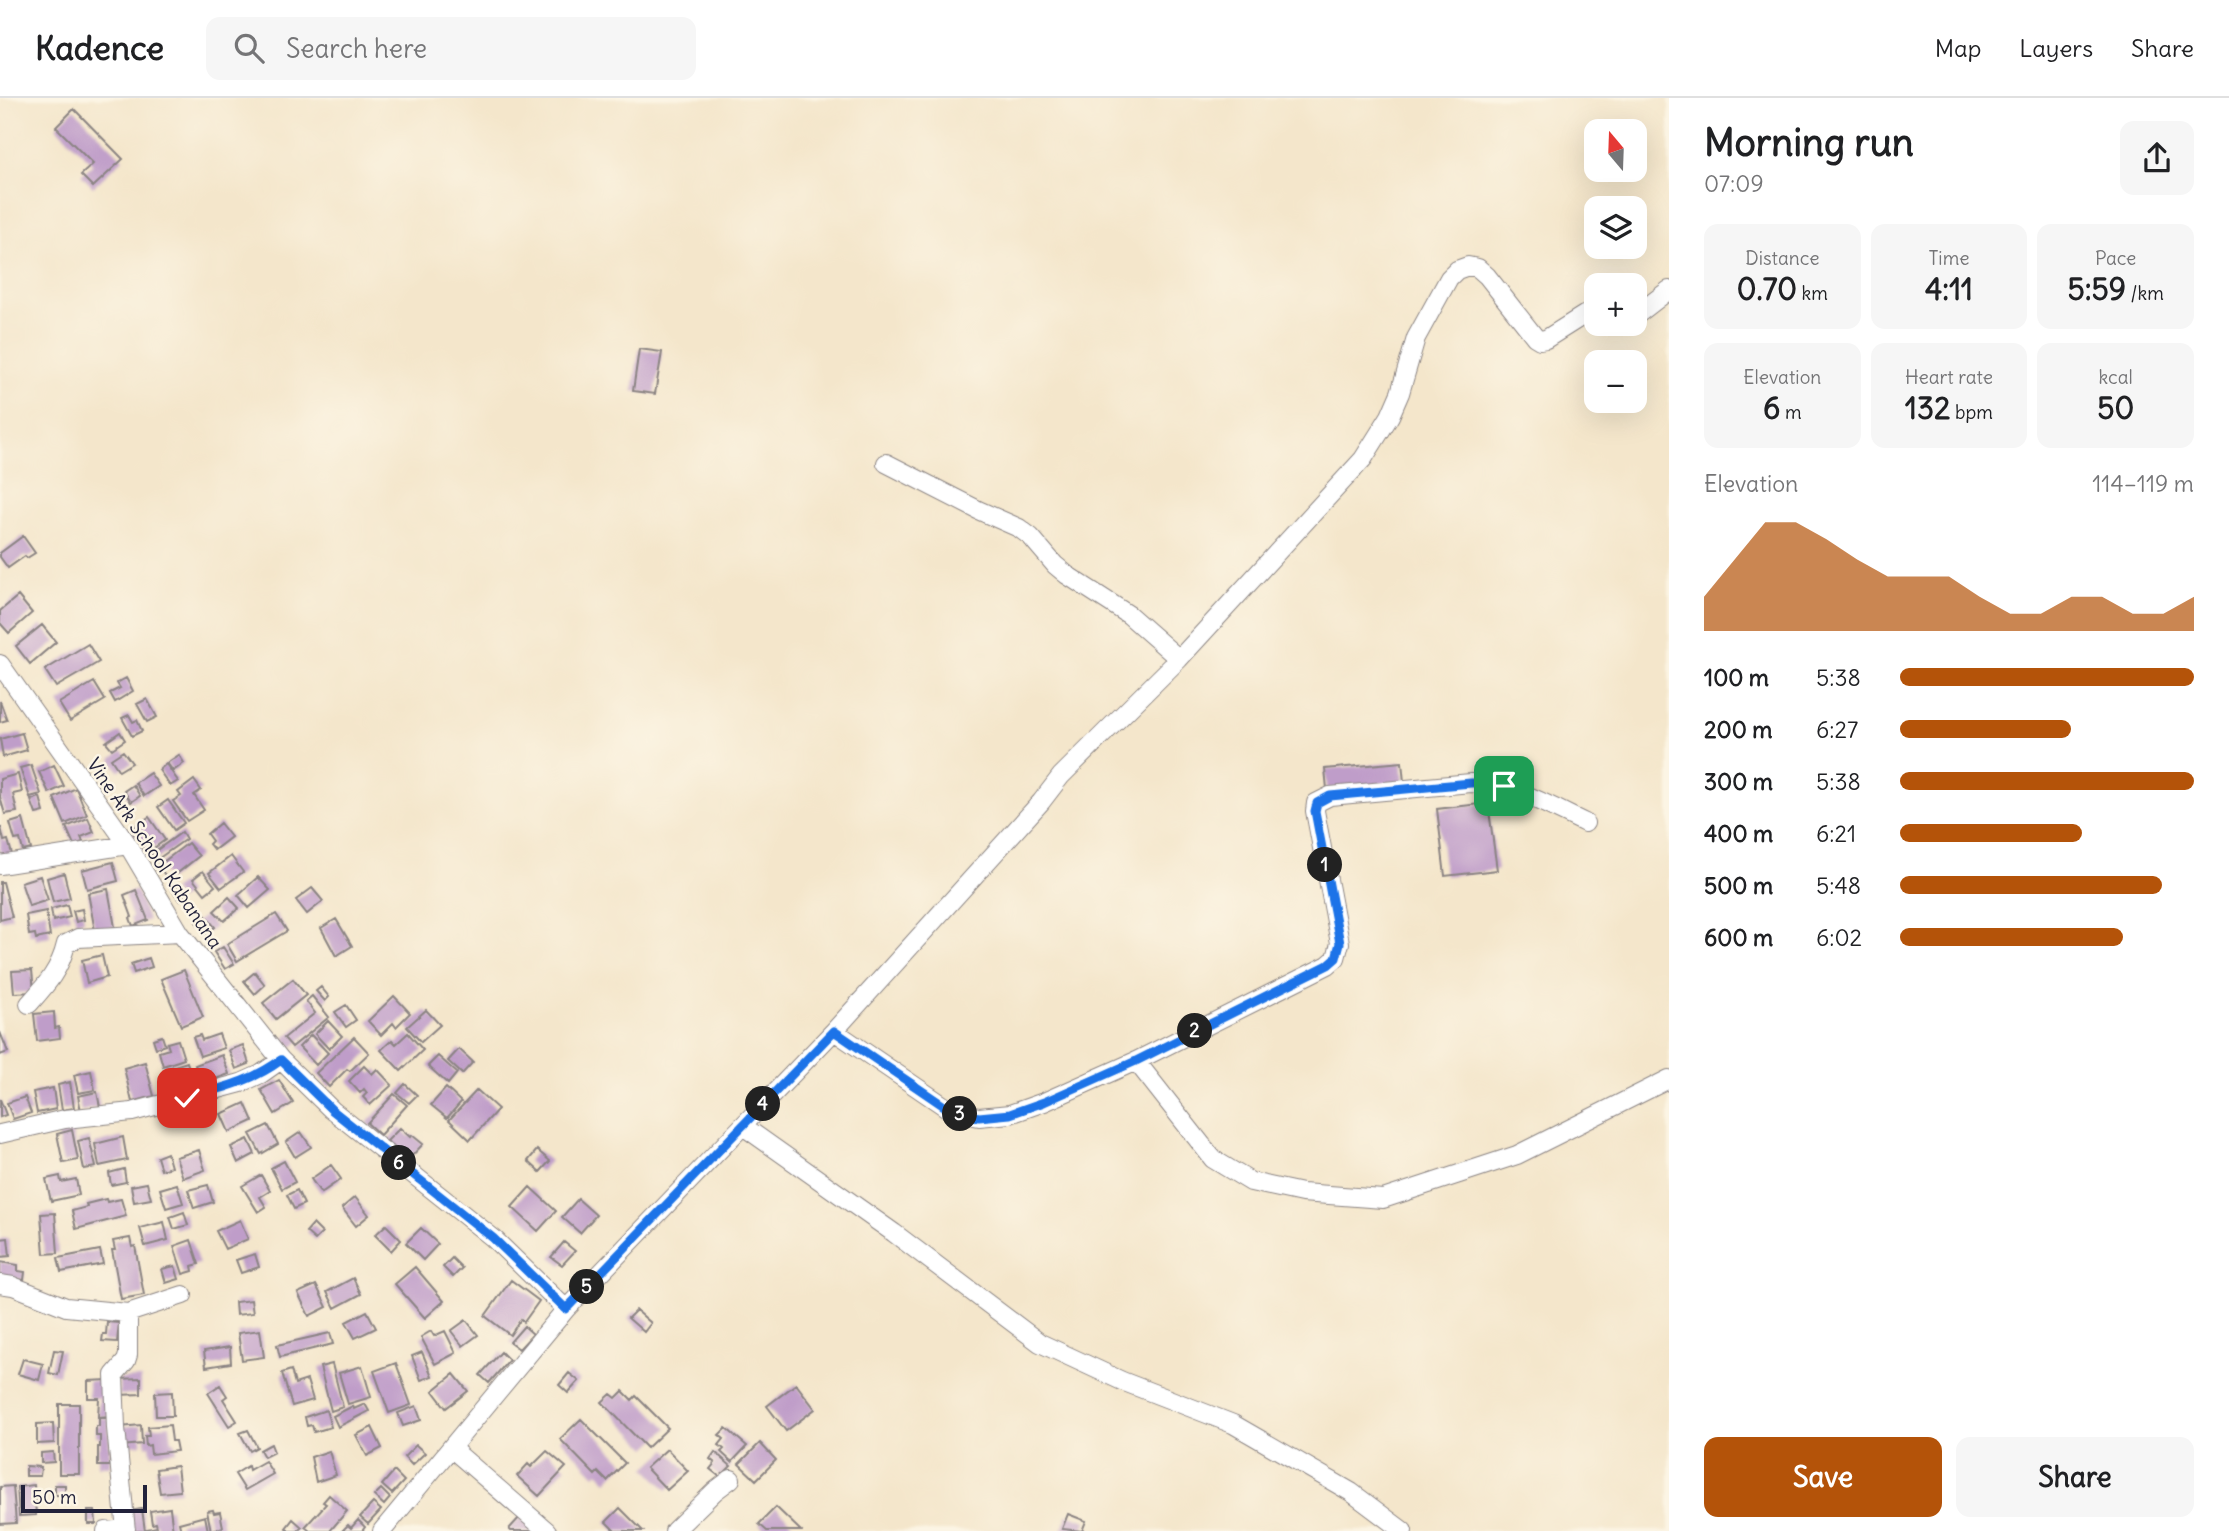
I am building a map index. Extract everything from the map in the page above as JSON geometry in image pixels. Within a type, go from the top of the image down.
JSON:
[{"type":"street","points":[[382,1531],[566,1309],[834,1031],[1041,802],[1061,776],[1179,659],[1363,459],[1390,416],[1400,393],[1416,338],[1449,278],[1457,270],[1468,266],[1478,268],[1487,275],[1540,340],[1584,315]]},
{"type":"street","points":[[1647,307],[1669,290]]},
{"type":"street","points":[[886,463],[1018,528],[1031,537],[1067,575],[1129,615],[1179,659]]},
{"type":"street","name":"Vine Ark School Kabanana","points":[[0,664],[128,845],[180,933],[281,1060],[332,1110],[493,1238],[566,1309]]},
{"type":"street","points":[[834,1031],[953,1112],[979,1117],[1010,1114],[1044,1102],[1136,1061],[1328,965],[1336,958],[1340,943],[1315,811],[1317,803],[1322,799],[1330,796],[1488,783],[1504,786],[1585,823]]},
{"type":"street","points":[[0,866],[128,845]]},
{"type":"street","points":[[29,1004],[53,978],[66,944],[78,938],[180,933]]},
{"type":"street","points":[[0,1133],[65,1119],[145,1109],[241,1083],[261,1074],[281,1060]]},
{"type":"street","points":[[1136,1061],[1213,1159],[1251,1182],[1302,1193],[1383,1199],[1517,1156],[1669,1079]]},
{"type":"street","points":[[743,1126],[894,1233],[1040,1343],[1122,1381],[1233,1424],[1351,1492],[1403,1531]]},
{"type":"street","points":[[0,1284],[13,1286],[66,1307],[128,1313],[183,1295]]},
{"type":"street","points":[[106,1531],[126,1530],[114,1375],[126,1361],[128,1354],[128,1313]]},
{"type":"street","points":[[451,1448],[547,1531]]},
{"type":"street","points":[[674,1531],[731,1479]]},
{"type":"building","points":[[74,109],[123,159],[93,187],[81,175],[93,164],[56,127]]},
{"type":"building","points":[[639,349],[662,352],[655,394],[633,391]]},
{"type":"building","points":[[23,536],[35,553],[27,558],[25,556],[8,568],[0,553]]},
{"type":"building","points":[[18,596],[32,613],[9,633],[0,623],[0,611]]},
{"type":"building","points":[[42,625],[56,642],[30,664],[16,646]]},
{"type":"building","points":[[88,644],[99,662],[56,687],[45,670]]},
{"type":"building","points":[[126,678],[133,691],[115,702],[110,693],[120,688],[117,683]]},
{"type":"building","points":[[94,682],[105,700],[70,721],[59,703]]},
{"type":"building","points":[[147,699],[157,717],[147,722],[137,704]]},
{"type":"building","points":[[0,701],[7,720],[0,722]]},
{"type":"building","points":[[129,715],[133,722],[137,720],[142,731],[132,736],[122,718]]},
{"type":"building","points":[[120,732],[125,740],[112,749],[106,742]]},
{"type":"building","points":[[22,733],[27,750],[3,757],[0,739]]},
{"type":"building","points":[[123,751],[132,763],[119,771],[111,759]]},
{"type":"building","points":[[179,755],[184,763],[173,771],[167,763]]},
{"type":"building","points":[[1402,762],[1404,782],[1327,789],[1325,769]]},
{"type":"building","points":[[166,764],[178,781],[170,786],[159,770]]},
{"type":"building","points":[[31,765],[41,794],[30,797],[20,768]]},
{"type":"building","points":[[54,765],[64,786],[49,793],[39,772]]},
{"type":"building","points":[[150,773],[159,786],[144,796],[135,783]]},
{"type":"building","points":[[18,774],[22,792],[13,794],[17,812],[5,814],[0,797],[0,779]]},
{"type":"building","points":[[194,780],[201,790],[194,795],[204,810],[187,821],[173,801],[181,796],[178,792]]},
{"type":"building","points":[[133,785],[140,796],[131,802],[124,791]]},
{"type":"building","points":[[76,788],[87,815],[65,824],[54,798]]},
{"type":"building","points":[[40,797],[44,812],[36,814],[31,800]]},
{"type":"building","points":[[168,800],[184,823],[174,830],[158,807]]},
{"type":"building","points":[[1488,803],[1497,870],[1445,876],[1437,809]]},
{"type":"building","points":[[149,817],[165,840],[147,853],[131,829]]},
{"type":"building","points":[[88,818],[94,832],[81,837],[83,842],[74,845],[66,827]]},
{"type":"building","points":[[23,819],[31,849],[23,851],[20,839],[15,840],[10,823]]},
{"type":"building","points":[[220,823],[231,837],[214,850],[209,844],[212,841],[207,834]]},
{"type":"building","points":[[1,827],[4,841],[8,840],[13,858],[3,861],[0,851]]},
{"type":"building","points":[[182,832],[186,839],[155,861],[150,855]]},
{"type":"building","points":[[188,843],[199,856],[169,880],[158,866]]},
{"type":"building","points":[[231,856],[243,872],[221,888],[209,873]]},
{"type":"building","points":[[113,862],[118,881],[87,889],[82,870]]},
{"type":"building","points":[[203,871],[215,886],[205,894],[193,879]]},
{"type":"building","points":[[64,873],[70,898],[53,902],[47,878]]},
{"type":"building","points":[[40,876],[48,900],[29,906],[21,882]]},
{"type":"building","points":[[258,877],[270,890],[249,908],[238,895]]},
{"type":"building","points":[[0,882],[3,882],[12,917],[0,920]]},
{"type":"building","points":[[181,884],[188,893],[180,900],[172,890]]},
{"type":"building","points":[[312,888],[323,901],[307,914],[296,900]]},
{"type":"building","points":[[108,889],[115,927],[95,931],[88,893]]},
{"type":"building","points":[[136,890],[148,920],[133,926],[124,895]]},
{"type":"building","points":[[229,897],[239,908],[224,921],[214,911]]},
{"type":"building","points":[[67,905],[70,917],[53,921],[51,909]]},
{"type":"building","points":[[82,909],[84,920],[76,922],[73,911]]},
{"type":"building","points":[[46,911],[50,936],[36,939],[35,934],[29,935],[26,915]]},
{"type":"building","points":[[276,914],[287,931],[237,961],[227,944]]},
{"type":"building","points":[[205,915],[215,927],[206,934],[196,922]]},
{"type":"building","points":[[336,919],[352,946],[336,956],[321,928]]},
{"type":"building","points":[[223,947],[234,964],[225,969],[214,952]]},
{"type":"building","points":[[102,955],[107,977],[87,983],[82,960]]},
{"type":"building","points":[[149,958],[152,967],[134,973],[131,964]]},
{"type":"building","points":[[32,970],[34,992],[14,993],[12,971]]},
{"type":"building","points":[[184,970],[203,1017],[181,1026],[161,979]]},
{"type":"building","points":[[255,972],[265,985],[255,994],[244,981]]},
{"type":"building","points":[[293,979],[306,995],[276,1019],[263,1003]]},
{"type":"building","points":[[321,987],[329,997],[325,1001],[316,991]]},
{"type":"building","points":[[312,996],[329,1017],[292,1047],[284,1038],[315,1013],[306,1001]]},
{"type":"building","points":[[394,996],[410,1013],[396,1027],[393,1023],[381,1035],[368,1021]]},
{"type":"building","points":[[346,1005],[356,1020],[346,1027],[335,1012]]},
{"type":"building","points":[[426,1010],[440,1025],[421,1042],[407,1027]]},
{"type":"building","points":[[54,1012],[55,1028],[59,1027],[60,1038],[37,1041],[34,1014]]},
{"type":"building","points":[[328,1021],[342,1036],[329,1049],[315,1034]]},
{"type":"building","points":[[0,1032],[8,1052],[0,1055]]},
{"type":"building","points":[[408,1033],[423,1050],[401,1071],[381,1050],[392,1040],[396,1044]]},
{"type":"building","points":[[219,1034],[224,1048],[200,1056],[193,1037],[200,1035],[202,1040]]},
{"type":"building","points":[[311,1035],[328,1053],[316,1065],[299,1047]]},
{"type":"building","points":[[162,1036],[165,1045],[156,1048],[153,1039]]},
{"type":"building","points":[[354,1037],[369,1053],[329,1087],[316,1073]]},
{"type":"building","points":[[178,1040],[184,1059],[163,1066],[159,1052],[169,1049],[167,1043]]},
{"type":"building","points":[[243,1045],[249,1064],[236,1069],[229,1050]]},
{"type":"building","points":[[459,1049],[473,1062],[462,1074],[448,1061]]},
{"type":"building","points":[[222,1055],[229,1074],[202,1084],[195,1065]]},
{"type":"building","points":[[438,1056],[457,1073],[448,1084],[428,1066]]},
{"type":"building","points":[[145,1062],[154,1096],[132,1102],[124,1068]]},
{"type":"building","points":[[187,1062],[192,1077],[171,1087],[165,1069]]},
{"type":"building","points":[[364,1066],[372,1074],[377,1069],[392,1085],[370,1105],[363,1097],[367,1093],[364,1089],[360,1093],[349,1081]]},
{"type":"building","points":[[91,1071],[95,1090],[78,1093],[74,1075]]},
{"type":"building","points":[[279,1080],[293,1103],[275,1114],[261,1090]]},
{"type":"building","points":[[70,1082],[74,1108],[62,1110],[58,1085]]},
{"type":"building","points":[[405,1084],[417,1095],[409,1103],[397,1093]]},
{"type":"building","points":[[53,1088],[56,1109],[37,1113],[33,1092]]},
{"type":"building","points":[[446,1088],[461,1102],[447,1118],[431,1105]]},
{"type":"building","points":[[477,1090],[498,1109],[470,1140],[449,1120]]},
{"type":"building","points":[[97,1092],[100,1107],[81,1111],[78,1096]]},
{"type":"building","points":[[394,1094],[407,1105],[380,1135],[367,1123]]},
{"type":"building","points":[[25,1097],[31,1113],[13,1119],[7,1103]]},
{"type":"building","points":[[0,1099],[6,1115],[0,1117]]},
{"type":"building","points":[[245,1103],[253,1121],[229,1132],[221,1114]]},
{"type":"building","points":[[268,1125],[278,1144],[261,1154],[250,1134]]},
{"type":"building","points":[[400,1128],[423,1144],[408,1160],[387,1141]]},
{"type":"building","points":[[72,1130],[78,1160],[63,1163],[57,1134]]},
{"type":"building","points":[[301,1132],[311,1147],[295,1157],[286,1142]]},
{"type":"building","points":[[123,1137],[127,1160],[99,1166],[95,1144]]},
{"type":"building","points":[[89,1138],[96,1167],[84,1169],[78,1141]]},
{"type":"building","points":[[248,1139],[255,1154],[238,1163],[231,1147]]},
{"type":"building","points":[[199,1150],[205,1170],[183,1178],[176,1157]]},
{"type":"building","points":[[537,1150],[550,1161],[540,1172],[528,1161]]},
{"type":"building","points":[[167,1153],[171,1167],[161,1170],[157,1157]]},
{"type":"building","points":[[284,1161],[295,1182],[282,1189],[271,1168]]},
{"type":"building","points":[[331,1165],[341,1179],[321,1193],[311,1179]]},
{"type":"building","points":[[124,1169],[126,1182],[111,1185],[109,1173]]},
{"type":"building","points":[[261,1175],[270,1191],[260,1197],[266,1207],[258,1212],[242,1186]]},
{"type":"building","points":[[60,1176],[61,1182],[76,1179],[79,1195],[51,1201],[46,1179]]},
{"type":"building","points":[[147,1183],[151,1199],[134,1202],[131,1186]]},
{"type":"building","points":[[177,1184],[183,1203],[166,1208],[160,1189]]},
{"type":"building","points":[[208,1185],[213,1202],[194,1208],[188,1190]]},
{"type":"building","points":[[530,1187],[556,1211],[538,1231],[512,1207]]},
{"type":"building","points":[[297,1190],[304,1204],[294,1209],[287,1195]]},
{"type":"building","points":[[355,1197],[369,1215],[356,1226],[342,1208]]},
{"type":"building","points":[[106,1199],[107,1202],[121,1199],[126,1216],[76,1229],[72,1211]]},
{"type":"building","points":[[578,1199],[596,1215],[580,1233],[562,1217]]},
{"type":"building","points":[[184,1212],[188,1225],[174,1229],[170,1217]]},
{"type":"building","points":[[55,1213],[58,1253],[44,1254],[41,1214]]},
{"type":"building","points":[[240,1220],[248,1239],[225,1249],[216,1231]]},
{"type":"building","points":[[164,1222],[168,1240],[145,1246],[140,1228]]},
{"type":"building","points":[[313,1224],[322,1233],[315,1240],[306,1232]]},
{"type":"building","points":[[386,1225],[401,1240],[391,1251],[375,1235]]},
{"type":"building","points":[[421,1228],[438,1244],[423,1260],[406,1243]]},
{"type":"building","points":[[8,1238],[10,1256],[0,1257],[0,1239]]},
{"type":"building","points":[[130,1238],[132,1247],[135,1246],[144,1295],[121,1299],[112,1250],[115,1250],[113,1241]]},
{"type":"building","points":[[191,1240],[199,1264],[192,1266],[193,1271],[183,1274],[174,1246]]},
{"type":"building","points":[[564,1242],[575,1251],[562,1265],[551,1257]]},
{"type":"building","points":[[100,1250],[103,1264],[61,1272],[58,1258]]},
{"type":"building","points":[[255,1254],[259,1267],[241,1273],[236,1260]]},
{"type":"building","points":[[452,1258],[462,1268],[453,1277],[443,1267]]},
{"type":"building","points":[[0,1262],[18,1265],[18,1271],[25,1272],[24,1280],[0,1277]]},
{"type":"building","points":[[175,1266],[179,1279],[166,1283],[162,1269]]},
{"type":"building","points":[[415,1267],[444,1301],[425,1318],[395,1284]]},
{"type":"building","points":[[353,1278],[361,1294],[335,1308],[327,1292]]},
{"type":"building","points":[[511,1280],[539,1301],[524,1322],[521,1319],[510,1335],[485,1316]]},
{"type":"building","points":[[316,1285],[327,1307],[309,1316],[298,1293]]},
{"type":"building","points":[[251,1300],[253,1313],[236,1315],[235,1302]]},
{"type":"building","points":[[636,1310],[651,1323],[644,1332],[628,1318]]},
{"type":"building","points":[[367,1311],[376,1328],[355,1338],[346,1322]]},
{"type":"building","points":[[466,1320],[478,1335],[463,1346],[451,1331]]},
{"type":"building","points":[[107,1322],[119,1323],[117,1342],[102,1341]]},
{"type":"building","points":[[524,1326],[533,1334],[519,1349],[510,1342]]},
{"type":"building","points":[[260,1330],[264,1357],[242,1360],[238,1333]]},
{"type":"building","points":[[431,1331],[434,1336],[445,1331],[456,1353],[435,1364],[421,1337]]},
{"type":"building","points":[[330,1333],[333,1344],[280,1357],[277,1345]]},
{"type":"building","points":[[230,1347],[231,1363],[206,1367],[204,1351]]},
{"type":"building","points":[[54,1350],[63,1351],[58,1375],[49,1373]]},
{"type":"building","points":[[422,1352],[432,1376],[421,1380],[412,1356]]},
{"type":"building","points":[[501,1352],[509,1360],[489,1383],[480,1375]]},
{"type":"building","points":[[23,1359],[43,1364],[39,1380],[18,1374]]},
{"type":"building","points":[[396,1363],[411,1405],[389,1413],[374,1371]]},
{"type":"building","points":[[332,1364],[343,1407],[331,1411],[320,1367]]},
{"type":"building","points":[[362,1366],[371,1397],[348,1404],[339,1373]]},
{"type":"building","points":[[291,1370],[295,1384],[307,1380],[313,1400],[292,1406],[282,1373]]},
{"type":"building","points":[[569,1373],[579,1381],[568,1393],[559,1385]]},
{"type":"building","points":[[454,1374],[468,1391],[446,1408],[433,1391]]},
{"type":"building","points":[[141,1378],[141,1394],[119,1395],[119,1379]]},
{"type":"building","points":[[109,1380],[110,1416],[98,1417],[99,1398],[88,1398],[88,1381]]},
{"type":"building","points":[[796,1384],[815,1409],[786,1431],[767,1406]]},
{"type":"building","points":[[220,1385],[227,1396],[223,1399],[237,1421],[229,1426],[208,1393]]},
{"type":"building","points":[[623,1391],[632,1400],[636,1396],[668,1428],[647,1448],[602,1402],[611,1394],[616,1398]]},
{"type":"building","points":[[172,1392],[173,1416],[156,1416],[155,1393]]},
{"type":"building","points":[[59,1404],[79,1404],[79,1474],[59,1474]]},
{"type":"building","points":[[365,1404],[369,1411],[338,1427],[333,1416],[353,1406],[354,1409]]},
{"type":"building","points":[[416,1406],[421,1420],[403,1426],[398,1413]]},
{"type":"building","points":[[326,1410],[331,1427],[314,1432],[312,1425],[307,1426],[305,1417]]},
{"type":"building","points":[[99,1418],[109,1418],[110,1466],[98,1466],[100,1436],[96,1436],[96,1426],[99,1426]]},
{"type":"building","points":[[581,1419],[625,1463],[607,1481],[598,1472],[595,1475],[560,1439]]},
{"type":"building","points":[[53,1423],[54,1443],[37,1444],[37,1424]]},
{"type":"building","points":[[141,1425],[142,1444],[121,1446],[120,1427]]},
{"type":"building","points":[[170,1425],[172,1441],[175,1441],[177,1451],[151,1454],[150,1445],[146,1446],[148,1427]]},
{"type":"building","points":[[372,1427],[382,1448],[367,1456],[356,1435]]},
{"type":"building","points":[[726,1428],[747,1446],[732,1462],[721,1452],[724,1449],[719,1445],[724,1439],[719,1435]]},
{"type":"building","points":[[248,1430],[257,1447],[250,1451],[240,1433]]},
{"type":"building","points":[[760,1443],[776,1460],[756,1480],[739,1464]]},
{"type":"building","points":[[271,1444],[274,1452],[264,1457],[260,1450]]},
{"type":"building","points":[[416,1445],[425,1453],[412,1465],[404,1457]]},
{"type":"building","points":[[667,1449],[688,1471],[667,1490],[646,1468]]},
{"type":"building","points":[[329,1451],[336,1475],[316,1482],[311,1457]]},
{"type":"building","points":[[547,1451],[566,1467],[539,1496],[517,1476],[528,1464],[531,1467]]},
{"type":"building","points":[[53,1452],[54,1462],[41,1463],[41,1453]]},
{"type":"building","points":[[715,1452],[731,1466],[720,1477],[710,1469],[715,1463],[710,1459]]},
{"type":"building","points":[[265,1461],[273,1474],[245,1490],[235,1474],[248,1466],[249,1470]]},
{"type":"building","points":[[26,1466],[41,1467],[40,1476],[26,1476]]},
{"type":"building","points":[[177,1466],[180,1491],[160,1493],[156,1469]]},
{"type":"building","points":[[394,1471],[404,1481],[392,1494],[382,1485]]},
{"type":"building","points":[[34,1485],[36,1515],[19,1516],[17,1487]]},
{"type":"building","points":[[55,1485],[65,1485],[65,1495],[55,1495]]},
{"type":"building","points":[[13,1486],[16,1523],[0,1524],[0,1487]]},
{"type":"building","points":[[381,1489],[390,1498],[384,1505],[374,1496]]},
{"type":"building","points":[[329,1495],[347,1511],[330,1531],[310,1531],[305,1527],[326,1504],[323,1502]]},
{"type":"building","points":[[373,1503],[381,1510],[368,1524],[360,1517]]},
{"type":"building","points":[[776,1507],[801,1531],[767,1531],[759,1524]]},
{"type":"building","points":[[170,1508],[173,1531],[148,1531],[147,1529],[157,1527],[156,1523],[152,1524],[150,1511]]},
{"type":"building","points":[[620,1508],[643,1531],[615,1531],[606,1522]]},
{"type":"building","points":[[142,1509],[145,1531],[133,1531],[130,1511]]},
{"type":"building","points":[[213,1510],[214,1513],[220,1512],[223,1527],[211,1531],[207,1511]]},
{"type":"building","points":[[88,1511],[95,1511],[96,1524],[88,1524]]},
{"type":"building","points":[[1068,1514],[1086,1521],[1082,1531],[1062,1529]]},
{"type":"building","points":[[205,1516],[208,1531],[181,1531],[179,1523]]},
{"type":"building","points":[[520,1517],[534,1531],[509,1529]]},
{"type":"building","points":[[293,1519],[302,1527],[298,1531],[287,1531],[286,1528]]},
{"type":"building","points":[[358,1520],[365,1527],[362,1531],[342,1531],[348,1525],[351,1528]]},
{"type":"route","points":[[187,1098],[241,1083],[261,1074],[281,1060],[332,1110],[493,1238],[566,1309],[834,1031],[953,1112],[979,1117],[1010,1114],[1044,1102],[1136,1061],[1328,965],[1336,958],[1340,943],[1315,811],[1317,803],[1322,799],[1330,796],[1471,783],[1504,786]]}]
